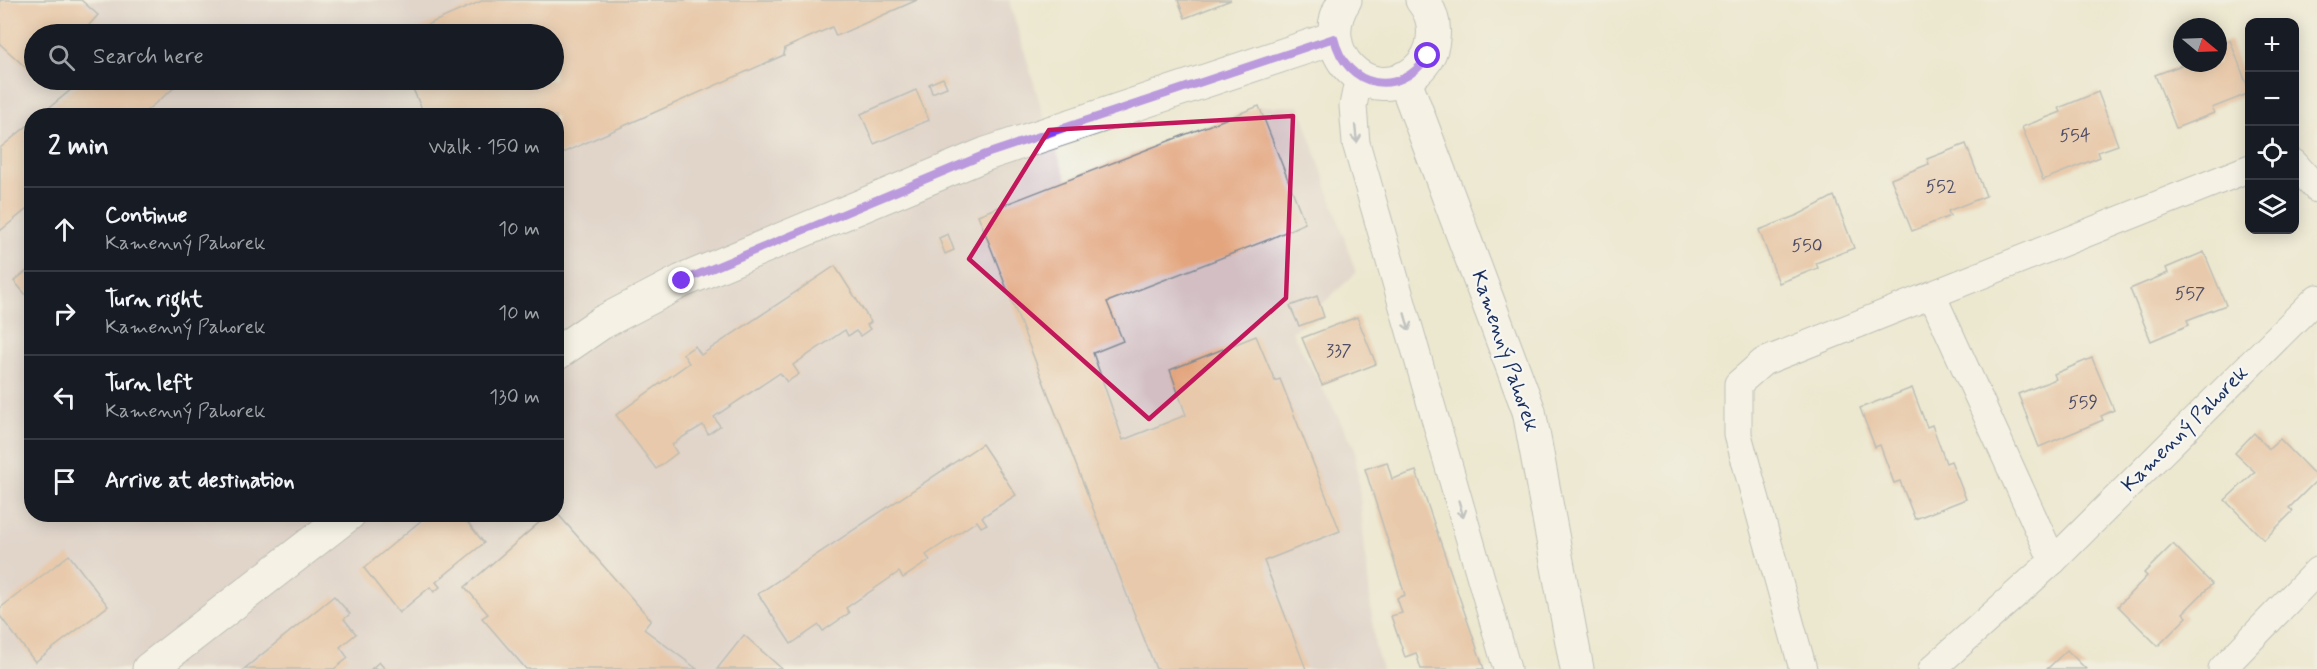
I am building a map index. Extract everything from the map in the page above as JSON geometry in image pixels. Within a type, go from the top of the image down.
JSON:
[{"type":"street","points":[[1345,0],[1337,14],[1334,38],[1342,60],[1359,76],[1381,83],[1404,78],[1422,65],[1432,46],[1433,24],[1427,1]]},
{"type":"street","points":[[564,348],[601,323],[682,281],[986,154],[1334,38]]},
{"type":"street","points":[[1359,76],[1353,106],[1356,143],[1507,669]]},
{"type":"street","name":"Kamenný Pahorek","points":[[1404,78],[1530,411],[1577,669]]},
{"type":"street","points":[[2299,169],[2317,189]]},
{"type":"street","points":[[1803,669],[1738,435],[1738,384],[1763,362],[2245,170]]},
{"type":"street","points":[[1932,295],[2053,561]]},
{"type":"street","name":"Kamenný Pahorek","points":[[1932,669],[2053,561],[2317,298]]},
{"type":"street","points":[[149,669],[339,522]]},
{"type":"street","points":[[2222,669],[2317,571]]},
{"type":"highlighted area","points":[[1293,116],[1286,298],[1149,419],[969,259],[1049,130]]},
{"type":"shaded area","points":[[0,0],[1009,0],[1046,123],[1067,180],[1259,106],[1300,106],[1356,273],[1292,332],[1355,448],[1375,646],[1382,669],[0,669]]},
{"type":"building","points":[[0,0],[81,0],[98,15],[90,24],[24,24],[24,66],[0,44]]},
{"type":"building","points":[[484,0],[917,0],[836,36],[832,27],[785,48],[784,55],[564,152],[564,108],[421,108],[413,90],[564,90],[564,24],[429,24]]},
{"type":"building","points":[[1178,0],[1231,0],[1185,18]]},
{"type":"building","points":[[2230,40],[2245,80],[2245,95],[2212,108],[2214,113],[2176,128],[2155,75],[2173,68],[2173,72],[2227,72],[2227,41]]},
{"type":"building","points":[[943,78],[947,87],[932,93],[929,84]]},
{"type":"building","points":[[71,90],[172,90],[150,108],[49,108]]},
{"type":"building","points":[[916,90],[929,120],[874,144],[861,114]]},
{"type":"building","points":[[2098,92],[2118,145],[2098,152],[2100,157],[2043,180],[2022,127],[2061,112],[2059,108]]},
{"type":"building","points":[[1259,106],[1305,223],[1270,239],[1107,302],[1123,341],[1093,353],[1123,440],[1186,415],[1170,370],[1256,336],[1275,381],[1280,379],[1340,531],[1264,561],[1306,669],[1156,669],[978,215]]},
{"type":"building","points":[[24,128],[24,212],[0,231],[0,148]]},
{"type":"building","points":[[1966,144],[1986,196],[1948,211],[1950,216],[1912,231],[1891,179],[1929,164],[1927,159]]},
{"type":"building","points":[[1834,196],[1854,248],[1816,263],[1818,268],[1779,283],[1759,230],[1798,215]]},
{"type":"building","points":[[948,234],[954,250],[945,254],[939,238]]},
{"type":"building","points":[[2204,252],[2226,305],[2187,320],[2189,325],[2151,341],[2130,289],[2168,273],[2166,268]]},
{"type":"building","points":[[835,266],[871,322],[867,325],[870,329],[860,336],[856,331],[848,336],[845,330],[793,365],[799,374],[787,382],[780,373],[714,417],[720,426],[708,434],[703,425],[672,445],[677,453],[656,469],[616,415],[689,363],[683,354],[695,346],[701,355]]},
{"type":"building","points":[[24,273],[24,293],[14,281]]},
{"type":"building","points":[[1317,296],[1324,317],[1299,326],[1290,306]]},
{"type":"building","points":[[1357,317],[1376,364],[1322,385],[1302,338]]},
{"type":"building","points":[[2092,358],[2114,410],[2101,416],[2103,420],[2039,447],[2018,394],[2056,379],[2054,374]]},
{"type":"building","points":[[1912,388],[1927,427],[1932,425],[1946,463],[1951,461],[1966,499],[1915,519],[1900,481],[1894,483],[1880,445],[1875,447],[1860,408]]},
{"type":"building","points":[[2254,433],[2269,449],[2280,439],[2317,477],[2317,480],[2289,508],[2293,511],[2264,540],[2225,500],[2255,472],[2235,453]]},
{"type":"building","points":[[982,444],[1016,495],[982,517],[987,524],[981,527],[977,521],[926,555],[930,560],[903,578],[899,572],[846,608],[849,613],[823,631],[819,625],[791,644],[758,594]]},
{"type":"building","points":[[1387,462],[1392,479],[1416,471],[1484,669],[1421,669],[1416,653],[1405,657],[1391,616],[1402,613],[1397,598],[1405,595],[1365,469]]},
{"type":"building","points":[[564,521],[651,620],[644,629],[697,669],[526,669],[482,618],[488,614],[465,587],[540,522]]},
{"type":"building","points":[[419,522],[467,522],[484,543],[436,582],[440,587],[434,592],[430,587],[399,613],[364,568]]},
{"type":"building","points":[[2173,544],[2212,584],[2183,613],[2187,617],[2158,646],[2118,606],[2147,576],[2144,573]]},
{"type":"building","points":[[69,555],[108,606],[35,662],[0,616],[0,608]]},
{"type":"building","points":[[334,596],[350,614],[344,619],[356,634],[340,647],[348,658],[334,669],[244,669]]},
{"type":"building","points":[[744,635],[782,669],[717,669]]},
{"type":"building","points":[[2067,650],[2086,669],[2047,669]]},
{"type":"building","points":[[379,662],[385,669],[371,669]]},
{"type":"route","points":[[682,281],[986,154],[1334,38],[1337,50],[1349,69],[1370,81],[1393,82],[1404,78],[1414,73],[1428,56]]}]
